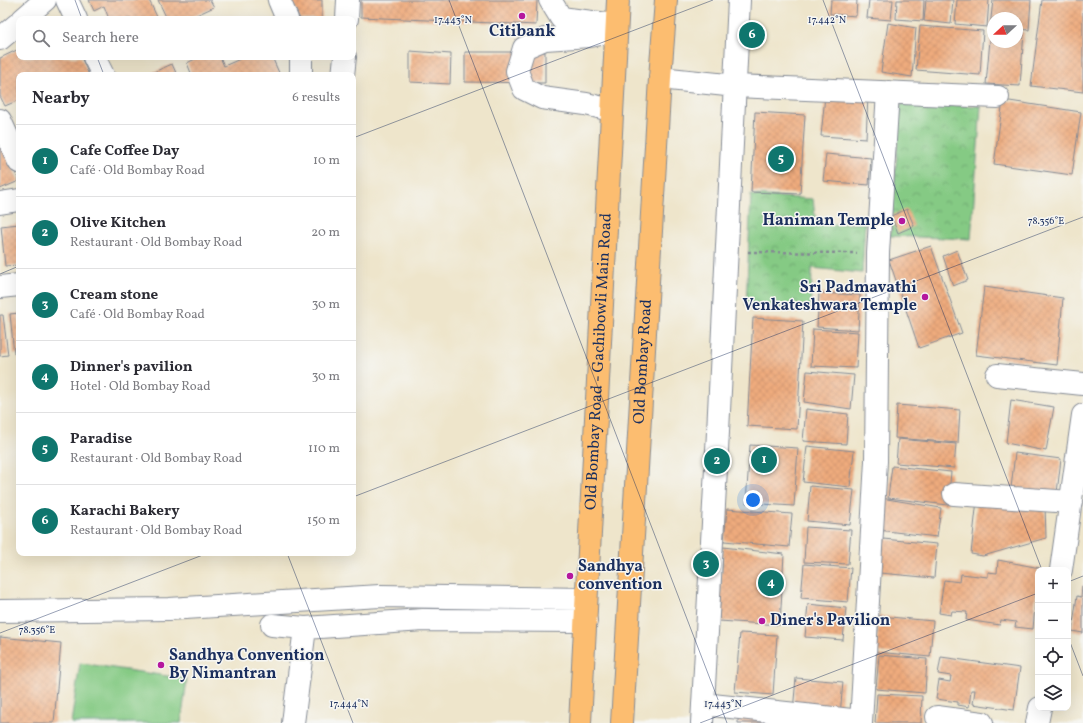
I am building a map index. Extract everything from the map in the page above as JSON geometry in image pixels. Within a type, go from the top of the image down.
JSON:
[{"type":"main road","name":"Old Bombay Road - Gachibowli Main Road","points":[[580,723],[611,110],[618,0]]},
{"type":"main road","name":"Old Bombay Road","points":[[622,723],[660,78],[666,0]]},
{"type":"street","points":[[26,16],[45,0]]},
{"type":"street","points":[[67,0],[75,16]]},
{"type":"street","points":[[279,0],[286,16]]},
{"type":"street","points":[[347,16],[348,0]]},
{"type":"street","points":[[550,0],[560,18],[616,28]]},
{"type":"street","points":[[739,0],[736,86],[702,714],[861,722],[876,461],[878,252],[888,92]]},
{"type":"street","points":[[0,39],[16,26]]},
{"type":"street","points":[[611,110],[586,104],[542,98],[524,89],[517,71],[524,48],[545,39],[590,36],[616,28]]},
{"type":"street","points":[[96,60],[102,72]]},
{"type":"street","points":[[301,60],[301,72]]},
{"type":"street","points":[[343,72],[344,60]]},
{"type":"street","points":[[660,78],[736,86],[998,97]]},
{"type":"street","points":[[0,120],[16,155]]},
{"type":"street","points":[[0,203],[16,200]]},
{"type":"street","points":[[0,287],[16,285]]},
{"type":"street","points":[[996,375],[1083,384]]},
{"type":"street","points":[[1061,567],[1083,415]]},
{"type":"street","points":[[954,494],[1071,502]]},
{"type":"street","points":[[0,611],[169,609],[380,596],[586,599]]},
{"type":"street","points":[[272,625],[305,628],[423,620],[586,621]]},
{"type":"street","points":[[293,723],[305,628]]},
{"type":"street","points":[[1037,723],[1039,711]]},
{"type":"street","points":[[937,717],[982,723]]},
{"type":"path","points":[[727,252],[878,252]]},
{"type":"green space","points":[[901,104],[981,106],[971,239],[890,236]]},
{"type":"green space","points":[[751,195],[813,199],[816,225],[865,223],[862,273],[812,268],[811,309],[746,306]]},
{"type":"green space","points":[[80,663],[187,679],[181,723],[71,723]]},
{"type":"building","points":[[89,0],[149,0],[157,16],[108,16],[104,6],[94,11]]},
{"type":"building","points":[[158,0],[210,0],[214,7],[194,16],[166,16]]},
{"type":"building","points":[[291,0],[322,0],[322,16],[299,16]]},
{"type":"building","points":[[361,0],[537,0],[536,25],[361,17]]},
{"type":"building","points":[[831,0],[857,0],[856,16],[830,14]]},
{"type":"building","points":[[869,0],[893,0],[891,20],[867,18]]},
{"type":"building","points":[[897,0],[924,0],[923,21],[896,19]]},
{"type":"building","points":[[926,0],[953,0],[951,24],[924,21]]},
{"type":"building","points":[[957,0],[989,0],[987,27],[955,24]]},
{"type":"building","points":[[993,0],[1031,0],[1029,30],[1023,30],[1023,12],[992,12]]},
{"type":"building","points":[[1042,0],[1083,0],[1083,92],[1031,86]]},
{"type":"building","points":[[888,23],[916,28],[912,77],[881,72]]},
{"type":"building","points":[[920,26],[983,31],[980,75],[916,70]]},
{"type":"building","points":[[989,48],[1023,48],[1020,86],[986,84]]},
{"type":"building","points":[[16,50],[16,60],[82,60],[88,72],[16,72],[16,101],[5,106],[0,96],[0,58]]},
{"type":"building","points":[[410,51],[451,54],[450,84],[410,82]]},
{"type":"building","points":[[465,52],[545,52],[545,83],[465,82]]},
{"type":"building","points":[[193,60],[221,60],[224,66],[238,60],[273,60],[279,72],[191,72],[187,63]]},
{"type":"building","points":[[172,64],[176,72],[154,72]]},
{"type":"building","points":[[825,96],[868,96],[866,139],[821,136]]},
{"type":"building","points":[[1003,100],[1081,112],[1072,175],[994,164]]},
{"type":"building","points":[[755,112],[805,115],[800,194],[751,192]]},
{"type":"building","points":[[0,140],[16,175],[16,182],[0,189]]},
{"type":"building","points":[[826,154],[871,158],[869,185],[823,181]]},
{"type":"building","name":"Haniman Temple","points":[[907,209],[914,226],[898,233],[891,216]]},
{"type":"building","points":[[16,224],[16,265],[5,266],[1,226]]},
{"type":"building","name":"Sri Padmavathi Venkateshwara Temple","points":[[931,246],[962,333],[919,348],[889,260]]},
{"type":"building","points":[[957,250],[968,280],[953,286],[943,256]]},
{"type":"building","points":[[984,287],[1063,298],[1057,365],[976,355]]},
{"type":"building","points":[[819,293],[860,295],[858,330],[817,327]]},
{"type":"building","points":[[16,313],[16,354],[14,354],[10,314]]},
{"type":"building","points":[[0,315],[3,315],[8,355],[0,356]]},
{"type":"building","points":[[753,318],[803,321],[797,429],[747,426]]},
{"type":"building","points":[[813,329],[858,332],[856,368],[811,366]]},
{"type":"building","points":[[807,371],[854,375],[851,409],[804,402]]},
{"type":"building","points":[[1011,400],[1054,407],[1046,451],[1006,443]]},
{"type":"building","points":[[897,405],[960,410],[958,443],[895,438]]},
{"type":"building","points":[[806,409],[848,414],[846,444],[803,441]]},
{"type":"building","points":[[898,439],[956,444],[954,468],[896,463]]},
{"type":"building","points":[[750,445],[798,448],[794,506],[746,503]]},
{"type":"building","points":[[807,446],[854,451],[850,487],[803,482]]},
{"type":"building","points":[[1015,453],[1061,459],[1057,493],[1011,488]]},
{"type":"building","points":[[892,466],[951,472],[948,505],[888,498]]},
{"type":"building","points":[[810,486],[854,490],[850,525],[807,521]]},
{"type":"building","points":[[881,498],[941,508],[937,537],[878,530]]},
{"type":"building","points":[[977,500],[1045,505],[1046,538],[983,556],[971,554]]},
{"type":"building","points":[[727,509],[792,514],[789,547],[724,541]]},
{"type":"building","points":[[806,527],[851,530],[848,564],[804,562]]},
{"type":"building","points":[[883,539],[937,544],[934,578],[880,573]]},
{"type":"building","points":[[723,547],[784,554],[780,625],[719,621]]},
{"type":"building","points":[[998,560],[1035,567],[1035,605],[1033,629],[1015,627],[1016,622],[1001,620],[1000,625],[966,620],[967,612],[952,611],[951,615],[939,613],[944,580],[960,582],[961,574],[988,577],[988,572],[997,573]]},
{"type":"building","points":[[804,564],[851,568],[848,602],[801,598]]},
{"type":"building","points":[[1082,586],[1083,633],[1072,631],[1077,596],[1081,597]]},
{"type":"building","points":[[808,604],[846,608],[843,640],[805,637]]},
{"type":"building","points":[[879,616],[933,621],[930,657],[876,652]]},
{"type":"building","points":[[740,633],[777,635],[773,695],[735,692]]},
{"type":"building","points":[[0,637],[61,643],[54,723],[0,723]]},
{"type":"building","points":[[879,655],[927,659],[925,693],[876,689]]},
{"type":"building","points":[[941,657],[1020,668],[1014,710],[973,704],[975,690],[971,690],[969,707],[958,705],[958,702],[936,699],[939,680],[950,682],[951,676],[938,674]]},
{"type":"building","points":[[796,678],[843,682],[840,715],[793,711]]},
{"type":"building","points":[[877,694],[922,696],[921,723],[875,723]]},
{"type":"building","points":[[738,713],[771,713],[772,723],[738,723]]},
{"type":"place","name":"Citibank","points":[[522,16]]},
{"type":"place","name":"Karachi Bakery","points":[[752,35]]},
{"type":"place","name":"Paradise","points":[[781,159]]},
{"type":"place","name":"Haniman Temple","points":[[902,221]]},
{"type":"place","name":"Sri Padmavathi Venkateshwara Temple","points":[[925,297]]},
{"type":"place","name":"Cafe Coffee Day","points":[[764,460]]},
{"type":"place","name":"Olive Kitchen","points":[[717,461]]},
{"type":"place","name":"Cream stone","points":[[706,564]]},
{"type":"place","name":"Sandhya convention","points":[[570,576]]},
{"type":"place","name":"Dinner's pavilion","points":[[771,583]]},
{"type":"place","name":"Diner's Pavilion","points":[[762,621]]},
{"type":"place","name":"Sandhya Convention By Nimantran","points":[[161,665]]}]
